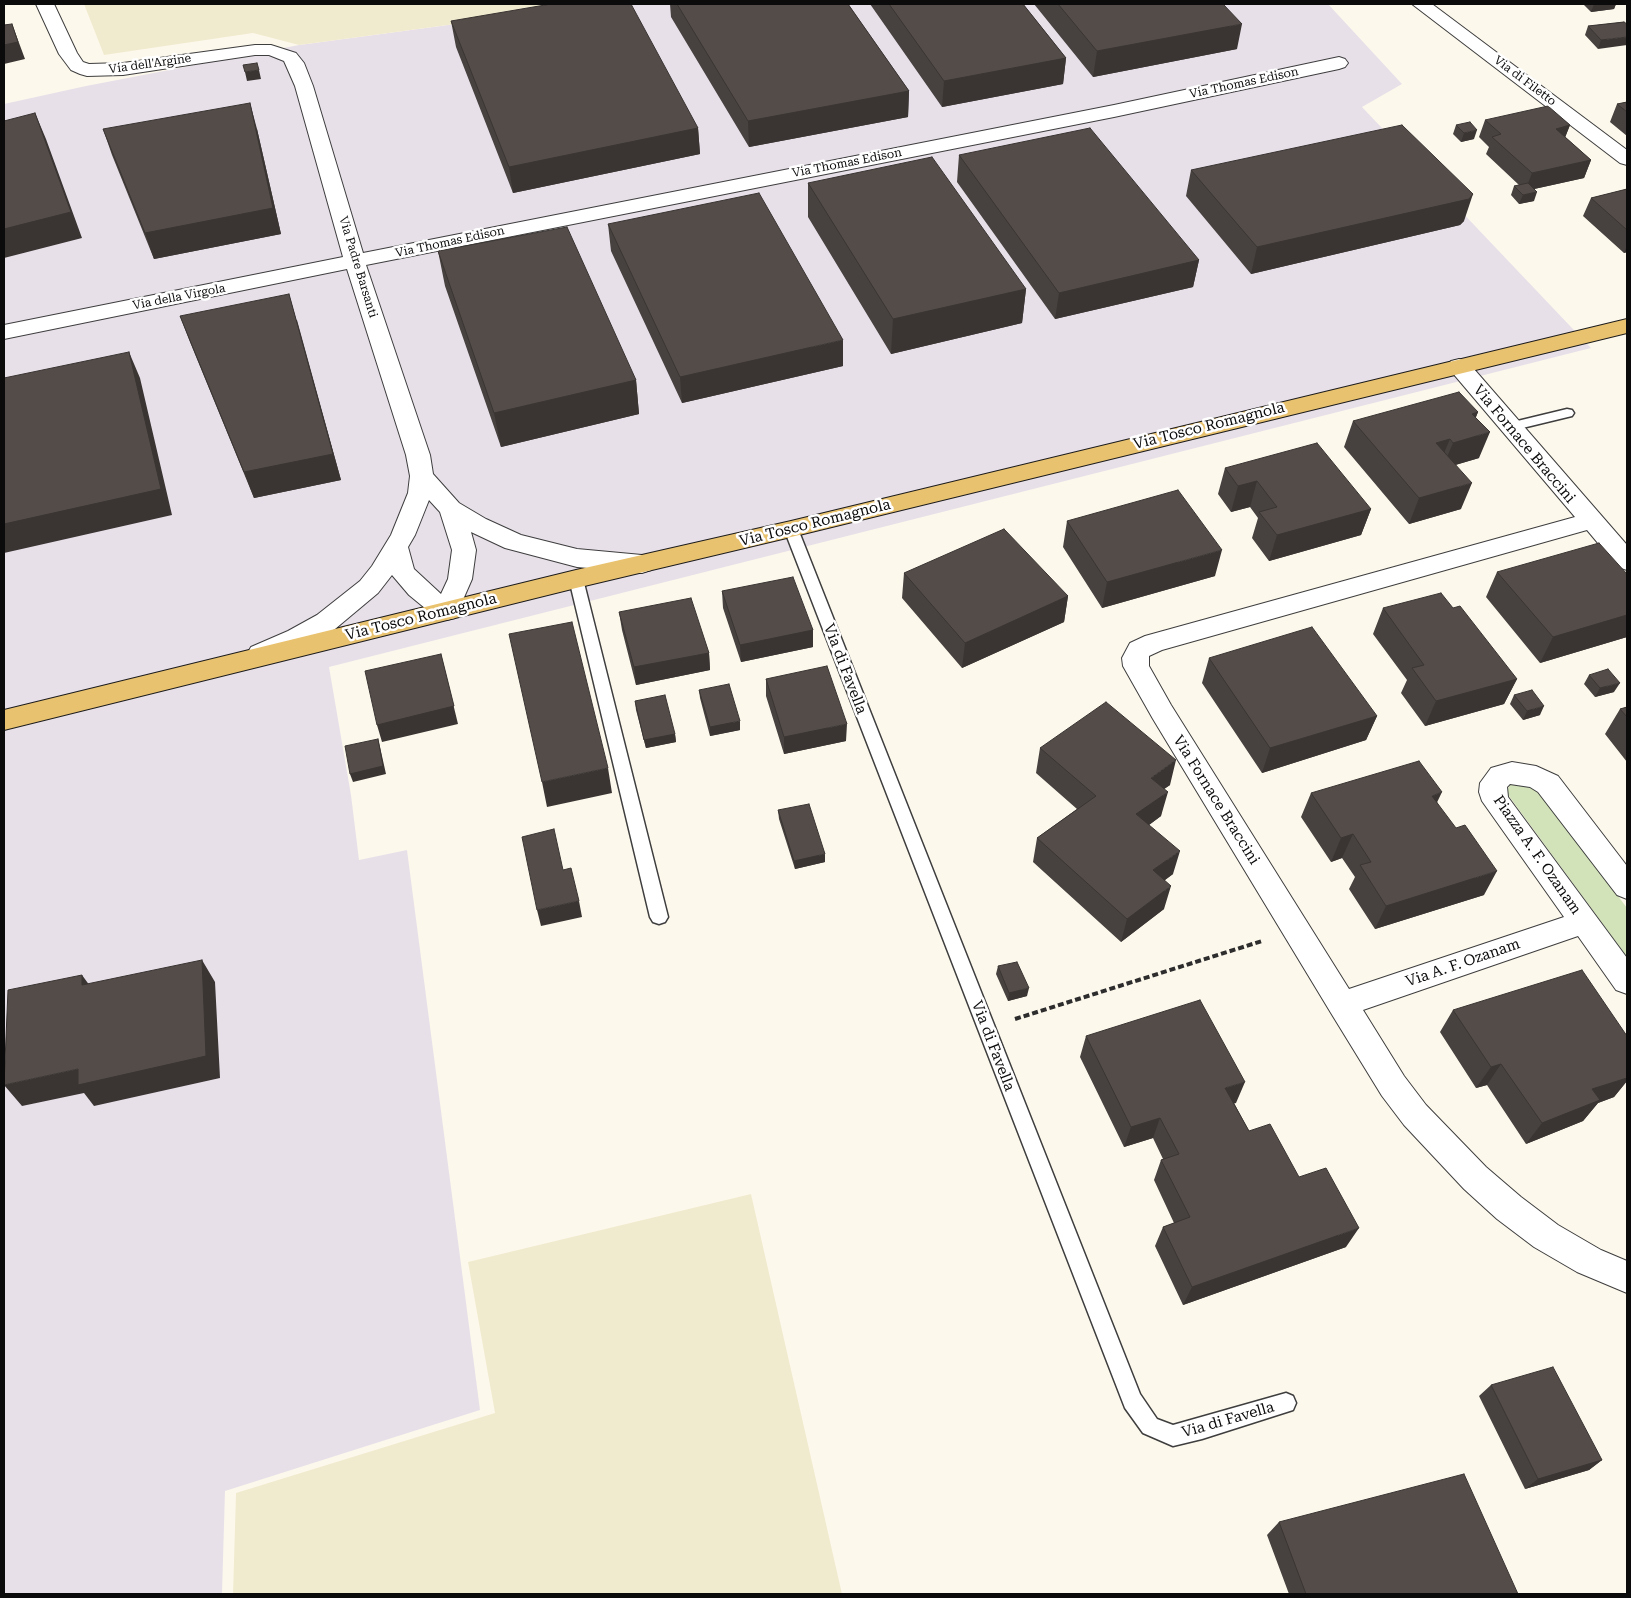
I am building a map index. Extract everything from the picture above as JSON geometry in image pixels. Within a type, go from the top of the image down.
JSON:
[{"type":"main road","name":"Via Tosco Romagnola","points":[[4,720],[576,579],[1627,326]]},
{"type":"street","name":"Via dell'Argine","points":[[45,4],[68,54],[77,66],[87,70],[117,70],[255,50],[279,52],[292,59]]},
{"type":"street","name":"Via di Filetto","points":[[1421,4],[1627,159]]},
{"type":"street","name":"Via Padre Barsanti","points":[[246,660],[297,638],[342,611],[369,587],[396,548],[410,522],[420,492],[422,476],[418,455],[355,262],[304,86],[292,59]]},
{"type":"street","name":"Via Thomas Edison","points":[[355,262],[516,228],[1114,111],[1339,63]]},
{"type":"street","name":"Via della Virgola","points":[[4,332],[355,262]]},
{"type":"street","name":"Via Fornace Braccini","points":[[1458,366],[1590,521],[1627,561]]},
{"type":"street","name":"Via Padre Barsanti","points":[[422,476],[451,509],[514,542],[578,558],[642,564]]},
{"type":"street","name":"Via Padre Barsanti","points":[[446,611],[460,579],[463,563],[461,538],[451,509]]},
{"type":"street","name":"Via Fornace Braccini","points":[[1590,521],[1154,643],[1139,650],[1136,654],[1136,666],[1162,712],[1393,1086],[1416,1115],[1475,1178],[1508,1208],[1551,1240],[1589,1261],[1627,1277]]},
{"type":"street","points":[[396,548],[403,573],[418,589],[446,611]]},
{"type":"street","name":"Piazza A. F. Ozanam","points":[[1627,887],[1548,784],[1536,777],[1512,773],[1501,776],[1494,783],[1493,792],[1496,801],[1627,981]]},
{"type":"street","name":"Via A. F. Ozanam","points":[[1342,1004],[1584,922]]},
{"type":"lane","points":[[1510,427],[1567,413]]},
{"type":"lane","name":"Via di Favella","points":[[790,529],[1132,1401],[1150,1426],[1173,1436],[1286,1403]]},
{"type":"lane","points":[[576,579],[659,917]]},
{"type":"path","points":[[986,1028],[1296,930]]},
{"type":"shaded area","points":[[84,4],[604,4],[299,45],[253,33],[104,55]]},
{"type":"shaded area","points":[[604,4],[1328,4],[1402,84],[1362,107],[1591,348],[329,667],[351,795],[359,860],[407,850],[480,1410],[225,1491],[222,1594],[4,1594],[4,104],[86,86],[299,45]]},
{"type":"shaded area","points":[[751,1194],[842,1594],[233,1594],[236,1493],[495,1413],[468,1262]]},
{"type":"green space","points":[[1519,783],[1529,785],[1538,790],[1627,908],[1627,957],[1506,792],[1510,785]]},
{"type":"building","points":[[551,4],[631,4],[698,128],[509,167],[451,21]]},
{"type":"building","points":[[677,4],[848,4],[909,91],[748,121]]},
{"type":"building","points":[[889,4],[1023,4],[1066,58],[944,81]]},
{"type":"building","points":[[1058,4],[1223,4],[1242,24],[1097,51]]},
{"type":"building","points":[[1624,22],[1627,24],[1627,37],[1601,40],[1588,26]]},
{"type":"building","points":[[12,24],[18,42],[4,45],[4,25]]},
{"type":"building","points":[[257,63],[259,70],[245,72],[243,65]]},
{"type":"building","points":[[1627,102],[1627,112],[1617,104]]},
{"type":"building","points":[[250,103],[273,208],[145,233],[103,129]]},
{"type":"building","points":[[1548,106],[1570,125],[1556,129],[1591,160],[1532,173],[1492,137],[1501,134],[1485,120]]},
{"type":"building","points":[[35,113],[71,212],[4,229],[4,121]]},
{"type":"building","points":[[1470,122],[1477,130],[1464,133],[1456,125]]},
{"type":"building","points":[[1402,125],[1473,194],[1469,199],[1257,247],[1191,170]]},
{"type":"building","points":[[1090,128],[1199,260],[1059,293],[959,155]]},
{"type":"building","points":[[932,157],[1026,289],[893,319],[808,183]]},
{"type":"building","points":[[1528,183],[1537,192],[1523,195],[1514,186]]},
{"type":"building","points":[[1627,189],[1627,230],[1591,198]]},
{"type":"building","points":[[759,193],[843,340],[680,377],[608,224]]},
{"type":"building","points":[[567,227],[636,380],[494,413],[438,251]]},
{"type":"building","points":[[289,294],[333,454],[244,472],[180,316]]},
{"type":"building","points":[[129,352],[161,489],[4,524],[4,378]]},
{"type":"building","points":[[1459,392],[1478,412],[1472,414],[1490,432],[1453,443],[1450,439],[1436,443],[1472,483],[1419,498],[1353,421]]},
{"type":"building","points":[[1317,443],[1371,509],[1277,535],[1259,512],[1277,507],[1257,481],[1238,486],[1225,468]]},
{"type":"building","points":[[1178,490],[1222,550],[1107,582],[1067,521]]},
{"type":"building","points":[[1004,529],[1068,596],[965,643],[904,573]]},
{"type":"building","points":[[1599,543],[1627,574],[1627,615],[1553,637],[1497,572]]},
{"type":"building","points":[[793,577],[813,630],[740,645],[722,591]]},
{"type":"building","points":[[1441,593],[1453,608],[1460,606],[1517,679],[1436,701],[1412,668],[1424,665],[1383,608]]},
{"type":"building","points":[[691,598],[709,653],[634,667],[619,612]]},
{"type":"building","points":[[572,622],[608,768],[542,782],[509,634]]},
{"type":"building","points":[[1312,627],[1377,716],[1270,748],[1209,658]]},
{"type":"building","points":[[441,654],[454,706],[377,725],[365,671]]},
{"type":"building","points":[[827,666],[847,724],[784,737],[766,679]]},
{"type":"building","points":[[1608,669],[1620,683],[1600,688],[1589,675]]},
{"type":"building","points":[[729,684],[740,721],[710,727],[699,690]]},
{"type":"building","points":[[1532,690],[1544,706],[1527,711],[1514,695]]},
{"type":"building","points":[[665,695],[675,734],[644,740],[635,701]]},
{"type":"building","points":[[1106,702],[1176,760],[1151,778],[1168,792],[1136,814],[1180,851],[1153,870],[1171,886],[1127,919],[1037,838],[1096,796],[1040,748]]},
{"type":"building","points":[[1627,707],[1627,717],[1620,709]]},
{"type":"building","points":[[378,739],[383,766],[350,774],[345,746]]},
{"type":"building","points":[[1419,761],[1442,792],[1432,796],[1456,828],[1465,825],[1497,871],[1386,906],[1360,865],[1371,862],[1353,834],[1341,838],[1311,793]]},
{"type":"building","points":[[809,804],[825,854],[794,861],[778,810]]},
{"type":"building","points":[[554,829],[563,870],[571,868],[579,901],[537,910],[522,837]]},
{"type":"building","points":[[202,960],[206,1056],[78,1085],[78,1069],[4,1085],[8,990],[82,975],[82,985]]},
{"type":"building","points":[[1017,962],[1029,988],[1009,993],[998,966]]},
{"type":"building","points":[[1582,970],[1627,1036],[1627,1078],[1592,1089],[1600,1100],[1542,1123],[1501,1064],[1491,1067],[1453,1010]]},
{"type":"building","points":[[1200,1000],[1245,1082],[1225,1088],[1249,1131],[1270,1124],[1299,1177],[1326,1168],[1359,1228],[1192,1287],[1163,1227],[1190,1217],[1161,1160],[1179,1154],[1160,1118],[1131,1127],[1086,1036]]},
{"type":"building","points":[[1553,1367],[1602,1460],[1538,1479],[1491,1385]]},
{"type":"building","points":[[1464,1474],[1518,1594],[1306,1594],[1279,1522]]}]
